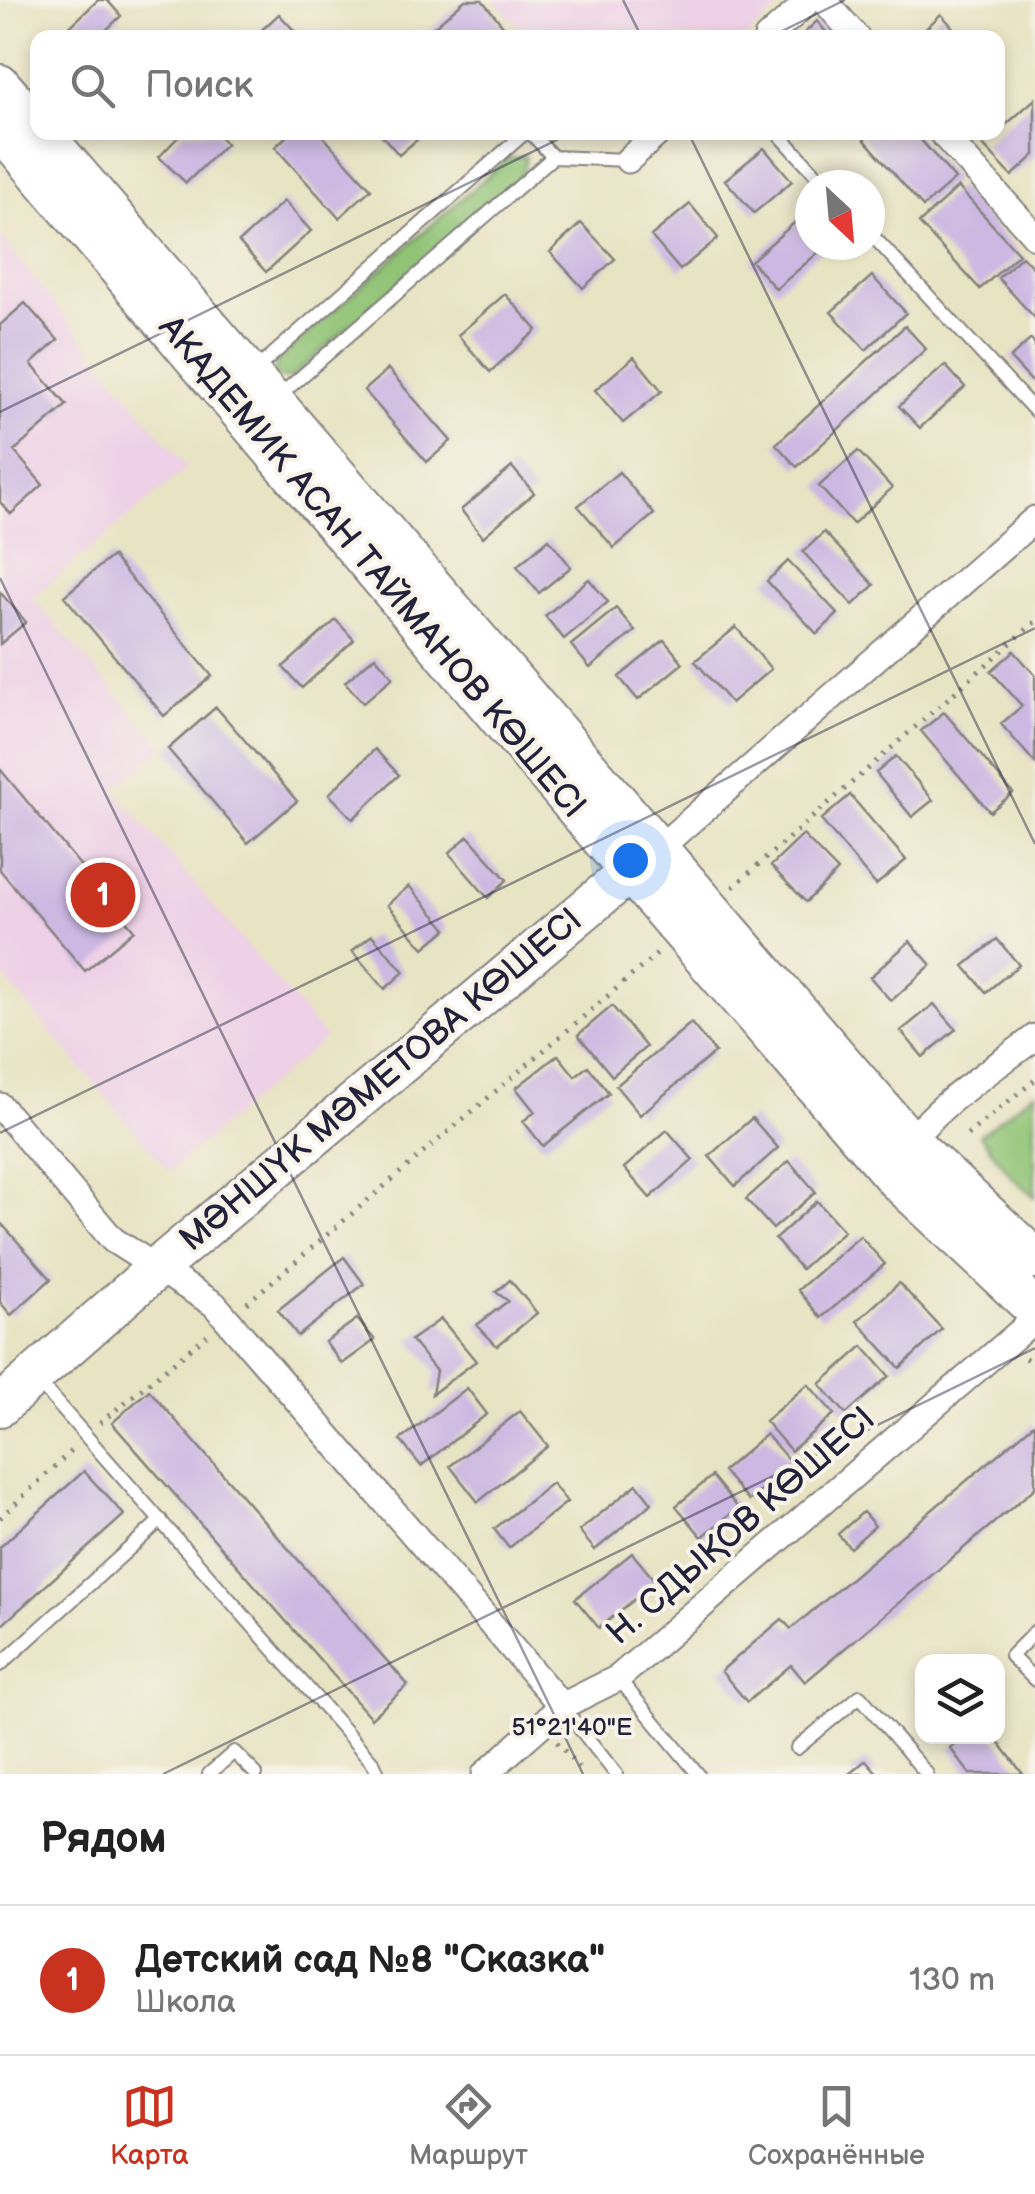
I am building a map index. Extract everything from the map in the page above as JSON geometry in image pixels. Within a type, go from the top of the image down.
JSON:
[{"type":"main road","name":"АКАДЕМИК АСАН ТАЙМАНОВ КӨШЕСІ","points":[[0,85],[30,120]]},
{"type":"main road","name":"АКАДЕМИК АСАН ТАЙМАНОВ КӨШЕСІ","points":[[0,128],[644,861],[897,1180],[1035,1309]]},
{"type":"main road","name":"АКАДЕМИК АСАН ТАЙМАНОВ КӨШЕСІ","points":[[47,140],[260,390],[644,861]]},
{"type":"main road","name":"МӘНШҮК МӘМЕТОВА КӨШЕСІ","points":[[0,1406],[156,1268],[644,861]]},
{"type":"main road","name":"АКАДЕМИК АСАН ТАЙМАНОВ КӨШЕСІ","points":[[695,921],[910,1142],[1035,1260]]},
{"type":"street","points":[[776,30],[810,0]]},
{"type":"street","points":[[824,0],[850,30]]},
{"type":"street","points":[[628,160],[650,140]]},
{"type":"street","points":[[948,140],[1035,236]]},
{"type":"street","name":"МӘНШҮК МӘМЕТОВА КӨШЕСІ","points":[[644,861],[1035,519]]},
{"type":"street","points":[[897,1180],[910,1142],[1035,1037]]},
{"type":"street","points":[[0,1106],[113,1240],[214,1304],[562,1706]]},
{"type":"street","name":"Н. СДЫҚОВ КӨШЕСІ","points":[[486,1774],[562,1706],[618,1678],[1035,1320]]},
{"type":"lane","points":[[260,390],[520,140]]},
{"type":"lane","points":[[536,140],[553,157]]},
{"type":"lane","points":[[784,140],[812,170]]},
{"type":"lane","points":[[260,390],[553,157],[628,160]]},
{"type":"lane","points":[[885,249],[1035,411]]},
{"type":"lane","points":[[34,1376],[374,1764],[378,1774]]},
{"type":"lane","points":[[0,1664],[161,1520]]},
{"type":"lane","points":[[1035,1632],[1011,1656],[1035,1680]]},
{"type":"lane","points":[[618,1678],[698,1774]]},
{"type":"lane","points":[[797,1748],[860,1696],[927,1774]]},
{"type":"lane","points":[[562,1706],[616,1774]]},
{"type":"lane","points":[[209,1774],[234,1752],[256,1774]]},
{"type":"path","points":[[0,1518],[134,1391],[228,1320],[695,921],[1035,622]]},
{"type":"path","points":[[967,1135],[1035,1080]]},
{"type":"path","points":[[556,1739],[579,1768]]},
{"type":"shaded area","points":[[495,0],[789,0],[754,30],[522,30]]},
{"type":"shaded area","points":[[0,236],[187,468],[32,598],[164,748],[114,789],[325,1038],[169,1171],[0,973]]},
{"type":"green space","points":[[526,156],[523,174],[291,378],[274,378],[276,361],[508,158]]},
{"type":"green space","points":[[1035,1091],[1035,1197],[1014,1179],[980,1135]]},
{"type":"building","points":[[98,0],[107,0],[121,16],[106,30],[66,30]]},
{"type":"building","points":[[465,0],[482,0],[506,30],[430,30]]},
{"type":"building","points":[[279,14],[294,30],[262,30]]},
{"type":"building","points":[[941,14],[955,30],[924,30]]},
{"type":"building","points":[[817,21],[824,30],[807,30]]},
{"type":"building","points":[[1035,99],[1035,155],[1012,176],[983,145],[989,140],[1005,140],[1005,126]]},
{"type":"building","points":[[175,140],[223,140],[226,144],[186,183],[159,157]]},
{"type":"building","points":[[282,140],[326,140],[371,189],[339,218],[275,147]]},
{"type":"building","points":[[386,140],[417,140],[399,155]]},
{"type":"building","points":[[865,140],[921,140],[955,179],[923,207]]},
{"type":"building","points":[[764,148],[792,181],[754,213],[725,180]]},
{"type":"building","points":[[958,187],[1019,254],[980,289],[919,223]]},
{"type":"building","points":[[284,201],[311,231],[266,272],[239,242]]},
{"type":"building","points":[[690,204],[718,238],[680,270],[651,236]]},
{"type":"building","points":[[795,222],[795,260],[810,260],[776,289],[751,261]]},
{"type":"building","points":[[581,223],[615,259],[583,288],[550,252]]},
{"type":"building","points":[[1022,256],[1035,270],[1035,318],[998,278]]},
{"type":"building","points":[[872,276],[906,313],[866,350],[831,312]]},
{"type":"building","points":[[505,294],[537,330],[490,372],[458,335]]},
{"type":"building","points":[[25,303],[58,340],[31,364],[67,405],[14,451],[43,485],[11,514],[0,502],[0,325]]},
{"type":"building","points":[[905,326],[926,349],[797,467],[776,444]]},
{"type":"building","points":[[1031,339],[1035,344],[1035,385],[1010,358]]},
{"type":"building","points":[[634,357],[662,391],[623,423],[595,390]]},
{"type":"building","points":[[945,365],[965,387],[920,428],[899,406]]},
{"type":"building","points":[[388,369],[451,441],[427,462],[364,390]]},
{"type":"building","points":[[858,451],[892,488],[853,524],[819,486]]},
{"type":"building","points":[[512,467],[534,493],[483,537],[461,510]]},
{"type":"building","points":[[619,472],[654,514],[614,548],[578,506]]},
{"type":"building","points":[[824,532],[874,585],[853,605],[803,552]]},
{"type":"building","points":[[549,539],[571,567],[539,593],[517,566]]},
{"type":"building","points":[[112,556],[212,676],[164,716],[64,596]]},
{"type":"building","points":[[788,561],[838,614],[817,634],[767,581]]},
{"type":"building","points":[[589,579],[608,602],[564,639],[545,616]]},
{"type":"building","points":[[0,592],[26,622],[0,644]]},
{"type":"building","points":[[616,608],[635,631],[590,668],[571,645]]},
{"type":"building","points":[[336,620],[354,640],[302,688],[283,667]]},
{"type":"building","points":[[736,627],[771,669],[731,703],[695,661]]},
{"type":"building","points":[[664,640],[683,663],[638,700],[619,677]]},
{"type":"building","points":[[1014,651],[1035,675],[1035,763],[1001,724],[1022,706],[991,671]]},
{"type":"building","points":[[375,656],[393,677],[363,703],[345,682]]},
{"type":"building","points":[[216,707],[297,801],[248,843],[168,749]]},
{"type":"building","points":[[944,712],[1013,793],[990,812],[921,731]]},
{"type":"building","points":[[375,749],[399,775],[353,819],[329,794]]},
{"type":"building","points":[[896,756],[933,800],[912,817],[876,773]]},
{"type":"building","points":[[0,769],[134,930],[85,971],[0,870]]},
{"type":"building","points":[[850,795],[906,860],[876,885],[821,820]]},
{"type":"building","points":[[803,835],[838,871],[806,902],[771,866]]},
{"type":"building","points":[[468,836],[507,880],[488,898],[449,853]]},
{"type":"building","points":[[409,886],[447,929],[424,948],[387,905]]},
{"type":"building","points":[[372,935],[404,972],[385,989],[352,951]]},
{"type":"building","points":[[997,939],[1019,965],[986,992],[964,966]]},
{"type":"building","points":[[910,941],[931,965],[891,1001],[870,977]]},
{"type":"building","points":[[934,1004],[956,1029],[923,1057],[901,1031]]},
{"type":"building","points":[[612,1006],[646,1047],[612,1076],[578,1035]]},
{"type":"building","points":[[691,1023],[715,1052],[640,1115],[616,1086]]},
{"type":"building","points":[[558,1055],[575,1076],[588,1066],[609,1093],[543,1146],[523,1121],[535,1112],[516,1088]]},
{"type":"building","points":[[752,1118],[778,1148],[735,1186],[709,1156]]},
{"type":"building","points":[[667,1130],[693,1160],[650,1198],[624,1168]]},
{"type":"building","points":[[789,1161],[816,1192],[773,1229],[746,1199]]},
{"type":"building","points":[[817,1201],[844,1231],[801,1269],[775,1239]]},
{"type":"building","points":[[0,1222],[51,1279],[11,1315],[0,1302]]},
{"type":"building","points":[[860,1236],[885,1264],[821,1318],[798,1290]]},
{"type":"building","points":[[344,1257],[364,1284],[298,1336],[278,1310]]},
{"type":"building","points":[[510,1280],[537,1313],[497,1346],[477,1325],[508,1301],[496,1292]]},
{"type":"building","points":[[899,1283],[942,1329],[900,1368],[857,1321]]},
{"type":"building","points":[[357,1319],[375,1340],[342,1364],[325,1342]]},
{"type":"building","points":[[441,1319],[476,1361],[432,1394],[436,1371],[411,1340]]},
{"type":"building","points":[[863,1346],[889,1376],[846,1414],[820,1384]]},
{"type":"building","points":[[808,1384],[834,1414],[791,1451],[765,1421]]},
{"type":"building","points":[[467,1388],[487,1414],[421,1466],[400,1440]]},
{"type":"building","points":[[149,1390],[408,1685],[371,1718],[112,1423]]},
{"type":"building","points":[[520,1411],[548,1446],[478,1502],[450,1466]]},
{"type":"building","points":[[1035,1423],[1035,1488],[805,1682],[791,1665],[747,1702],[721,1671],[782,1619],[791,1629]]},
{"type":"building","points":[[766,1434],[792,1464],[749,1501],[723,1471]]},
{"type":"building","points":[[84,1471],[124,1515],[0,1627],[0,1547]]},
{"type":"building","points":[[712,1476],[738,1508],[702,1537],[676,1506]]},
{"type":"building","points":[[552,1483],[567,1502],[509,1548],[494,1529]]},
{"type":"building","points":[[637,1484],[652,1503],[595,1550],[579,1531]]},
{"type":"building","points":[[863,1512],[875,1526],[850,1548],[838,1534]]},
{"type":"building","points":[[632,1553],[656,1582],[599,1628],[575,1599]]},
{"type":"building","points":[[955,1744],[1000,1744],[1023,1774],[970,1774],[950,1748]]},
{"type":"building","points":[[866,1760],[878,1774],[849,1774]]},
{"type":"place","name":"Детский сад №8 \"Сказка\"","points":[[103,895]]}]
